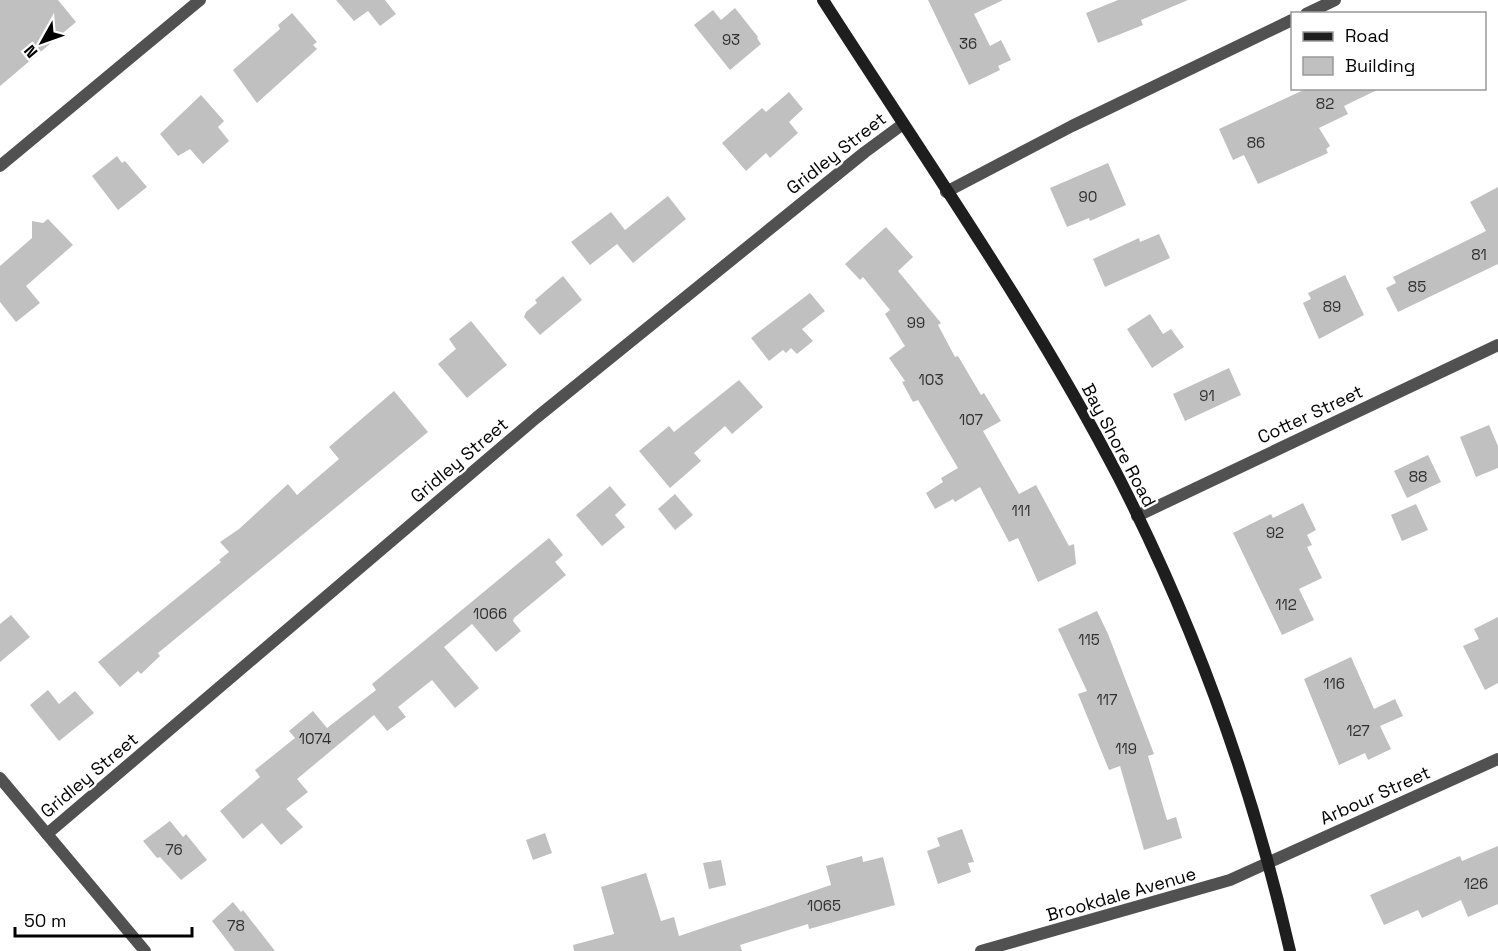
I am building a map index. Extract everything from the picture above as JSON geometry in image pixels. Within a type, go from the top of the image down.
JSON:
[{"type":"main road","name":"Bay Shore Road","points":[[823,0],[1063,377],[1137,516],[1182,615],[1210,687],[1268,863],[1290,951]]},
{"type":"street","points":[[0,166],[200,0]]},
{"type":"street","points":[[1310,12],[1335,0]]},
{"type":"street","points":[[946,192],[1072,126],[1291,21]]},
{"type":"street","name":"Gridley Street","points":[[47,834],[536,418],[865,152],[903,124]]},
{"type":"street","name":"Cotter Street","points":[[1137,516],[1498,345]]},
{"type":"street","name":"Arbour Street","points":[[1268,863],[1498,759]]},
{"type":"street","points":[[0,778],[145,951]]},
{"type":"street","name":"Brookdale Avenue","points":[[981,951],[1213,886],[1268,863]]},
{"type":"building","points":[[0,0],[58,0],[76,22],[0,86]]},
{"type":"building","points":[[336,0],[385,0],[396,14],[380,26],[368,11],[354,21]]},
{"type":"building","points":[[928,0],[1003,0],[974,14],[990,46],[1001,40],[1011,60],[998,66],[1000,70],[969,85]]},
{"type":"building","points":[[1118,0],[1188,0],[1141,20],[1143,25],[1098,43],[1086,13]]},
{"type":"building","points":[[735,8],[761,44],[730,70],[694,25],[713,10],[721,20]]},
{"type":"building","points":[[292,13],[317,42],[313,45],[317,49],[257,103],[233,70],[280,29],[278,25]]},
{"type":"building","points":[[1304,90],[1377,90],[1344,106],[1348,114],[1319,128],[1330,146],[1326,149],[1328,153],[1258,184],[1244,155],[1233,160],[1219,129]]},
{"type":"building","points":[[789,92],[803,109],[789,122],[798,133],[770,158],[766,153],[746,171],[722,143],[762,108],[766,112]]},
{"type":"building","points":[[201,95],[224,121],[218,127],[229,141],[203,164],[190,149],[178,156],[160,134]]},
{"type":"building","points":[[117,156],[122,163],[125,161],[147,187],[118,210],[92,176]]},
{"type":"building","points":[[1108,163],[1126,205],[1090,221],[1089,218],[1067,227],[1050,188]]},
{"type":"building","points":[[1498,187],[1498,264],[1398,312],[1386,288],[1396,283],[1393,277],[1486,231],[1470,202]]},
{"type":"building","points":[[668,196],[686,219],[633,263],[617,244],[590,265],[571,242],[611,212],[625,230]]},
{"type":"building","points":[[48,219],[73,245],[26,286],[40,303],[16,322],[0,302],[0,266],[32,238],[32,221],[43,223]]},
{"type":"building","points":[[886,227],[913,257],[898,271],[941,323],[938,325],[955,357],[958,356],[981,395],[984,393],[1001,421],[983,431],[1019,494],[1036,485],[1069,546],[1074,544],[1076,564],[1038,582],[1018,538],[1009,542],[980,487],[955,502],[953,499],[935,509],[926,493],[943,482],[941,478],[958,468],[918,400],[913,402],[902,382],[905,381],[889,358],[905,346],[885,314],[890,310],[863,277],[860,280],[845,264]]},
{"type":"building","points":[[1159,234],[1170,258],[1105,287],[1093,259],[1139,238],[1140,242]]},
{"type":"building","points":[[1345,275],[1364,315],[1319,339],[1303,303],[1311,299],[1308,293]]},
{"type":"building","points":[[563,276],[582,300],[540,335],[524,317],[526,312],[537,303],[535,300]]},
{"type":"building","points":[[810,293],[825,311],[802,329],[813,341],[797,354],[791,348],[786,353],[783,350],[769,361],[751,338]]},
{"type":"building","points":[[1150,314],[1163,334],[1171,329],[1184,347],[1152,368],[1127,329]]},
{"type":"building","points":[[471,321],[507,365],[467,398],[438,364],[456,349],[449,339]]},
{"type":"building","points":[[1229,368],[1241,395],[1185,421],[1173,394]]},
{"type":"building","points":[[739,380],[763,407],[732,434],[725,426],[694,453],[701,461],[670,488],[639,451],[669,426],[674,432]]},
{"type":"building","points":[[394,391],[428,432],[158,653],[160,656],[141,674],[138,671],[120,687],[98,662],[221,562],[219,560],[229,552],[220,542],[239,529],[288,484],[297,495],[339,459],[329,447]]},
{"type":"building","points":[[1489,425],[1498,446],[1498,468],[1476,477],[1460,437]]},
{"type":"building","points":[[1428,455],[1441,482],[1407,498],[1394,471]]},
{"type":"building","points":[[610,486],[626,505],[615,515],[625,527],[602,546],[576,515]]},
{"type":"building","points":[[675,494],[693,515],[675,530],[658,509]]},
{"type":"building","points":[[1303,503],[1316,530],[1307,535],[1312,545],[1307,547],[1322,578],[1299,589],[1314,620],[1282,635],[1233,533],[1271,514],[1273,518]]},
{"type":"building","points":[[1416,504],[1428,530],[1402,541],[1391,515]]},
{"type":"building","points":[[549,538],[563,555],[555,562],[566,575],[514,618],[513,621],[521,631],[496,652],[472,624],[444,647],[479,688],[455,708],[432,680],[398,707],[406,717],[387,731],[374,715],[297,779],[308,792],[286,809],[303,827],[281,845],[262,823],[243,839],[220,811],[260,777],[255,770],[295,738],[289,731],[313,711],[327,728],[376,690],[372,684]]},
{"type":"building","points":[[1097,611],[1154,754],[1148,756],[1167,820],[1176,817],[1182,838],[1144,850],[1120,766],[1109,770],[1078,694],[1087,691],[1058,629]]},
{"type":"building","points":[[11,615],[30,637],[0,662],[0,624]]},
{"type":"building","points":[[1498,617],[1498,683],[1485,690],[1463,646],[1479,639],[1474,629]]},
{"type":"building","points":[[1351,657],[1374,709],[1395,699],[1403,716],[1380,726],[1391,749],[1368,760],[1365,753],[1339,765],[1304,679]]},
{"type":"building","points":[[48,690],[59,704],[75,691],[94,713],[59,741],[30,705]]},
{"type":"building","points":[[170,821],[183,837],[186,834],[207,860],[181,880],[160,857],[157,858],[143,841]]},
{"type":"building","points":[[962,829],[974,862],[968,863],[971,872],[938,884],[927,851],[940,846],[937,838]]},
{"type":"building","points":[[545,833],[552,853],[533,860],[526,840]]},
{"type":"building","points":[[1498,846],[1498,904],[1468,917],[1461,900],[1422,918],[1418,910],[1384,925],[1370,895],[1460,856],[1462,861]]},
{"type":"building","points":[[862,856],[863,862],[883,857],[895,905],[809,929],[808,924],[740,945],[742,951],[574,951],[573,945],[614,934],[601,887],[646,873],[661,921],[674,917],[679,936],[831,885],[826,866]]},
{"type":"building","points":[[721,860],[726,885],[709,889],[703,863]]},
{"type":"building","points":[[233,902],[241,912],[243,910],[275,951],[235,951],[212,921]]}]
